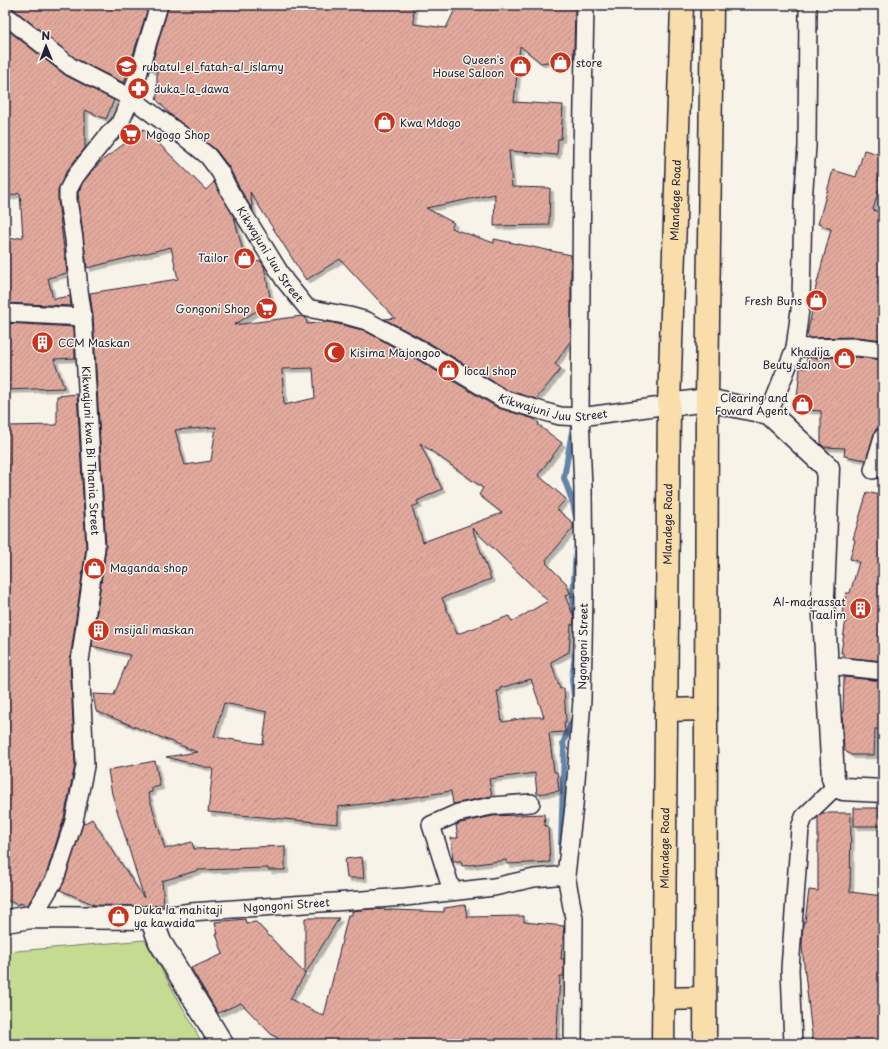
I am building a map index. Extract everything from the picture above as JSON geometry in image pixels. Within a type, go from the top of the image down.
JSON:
[{"type":"main road","name":"Mlandege Road","points":[[663,1044],[669,405],[682,5]]},
{"type":"main road","points":[[705,1044],[707,400],[712,5]]},
{"type":"main road","points":[[666,710],[706,709]]},
{"type":"main road","points":[[663,999],[705,998]]},
{"type":"street","points":[[5,15],[71,67],[131,98],[159,5]]},
{"type":"street","name":"Ngongoni Street","points":[[573,1044],[574,918],[566,875],[574,806],[582,700],[584,593],[583,488],[580,417],[582,145],[585,5]]},
{"type":"street","points":[[769,413],[795,348],[801,302],[803,202],[807,146],[808,5]]},
{"type":"street","name":"Kikwajuni kwa Bi Thania Street","points":[[32,917],[55,879],[74,822],[85,766],[80,661],[96,548],[83,317],[68,190],[75,177],[109,134],[119,125],[131,98]]},
{"type":"street","name":"Kikwajuni Juu Street","points":[[131,98],[188,139],[208,156],[220,172],[230,192],[285,281],[307,308],[367,321],[423,351],[503,399],[560,416],[580,417],[669,405]]},
{"type":"street","points":[[5,313],[83,317]]},
{"type":"street","points":[[795,348],[857,347],[883,350]]},
{"type":"street","points":[[669,405],[707,400],[769,413],[828,468],[823,596],[833,778],[836,786],[843,789],[883,791]]},
{"type":"street","points":[[873,470],[883,437]]},
{"type":"street","points":[[827,665],[883,671]]},
{"type":"street","points":[[793,1044],[790,969],[800,828],[804,817],[836,786]]},
{"type":"street","points":[[452,892],[431,824],[458,813],[492,806],[531,803]]},
{"type":"street","name":"Ngongoni Street","points":[[5,921],[32,917],[151,918],[191,912],[404,897],[494,887],[534,878],[566,875]]},
{"type":"street","points":[[151,918],[160,942],[222,1044]]},
{"type":"green space","points":[[145,940],[202,1044],[5,1044],[5,952]]},
{"type":"building","points":[[5,5],[149,5],[124,83],[76,59],[11,7]]},
{"type":"building","points":[[169,5],[413,5],[414,24],[446,28],[457,5],[572,5],[575,9],[573,49],[574,60],[565,65],[560,63],[541,63],[520,46],[514,102],[563,105],[561,139],[558,139],[557,155],[509,151],[512,187],[550,188],[549,225],[494,226],[495,194],[426,208],[454,223],[451,228],[494,243],[494,239],[571,255],[571,340],[555,364],[561,369],[536,399],[507,390],[428,342],[384,319],[395,318],[340,259],[306,280],[250,192],[253,211],[229,167],[216,150],[171,115],[156,99],[157,71],[150,70]]},
{"type":"building","points":[[5,28],[65,75],[114,100],[106,119],[85,110],[85,148],[66,172],[58,190],[67,273],[48,278],[53,299],[70,296],[71,306],[5,303],[5,240],[23,237],[20,193],[5,197]]},
{"type":"building","points":[[144,129],[206,190],[214,182],[234,217],[246,263],[261,261],[264,266],[271,302],[234,325],[302,316],[306,318],[307,324],[329,322],[363,330],[418,360],[498,408],[534,419],[539,423],[538,425],[562,443],[538,475],[566,499],[557,509],[573,523],[573,528],[546,560],[546,563],[566,583],[570,593],[565,596],[574,617],[573,626],[571,624],[569,652],[551,662],[560,689],[564,688],[566,722],[564,722],[565,732],[549,733],[554,772],[557,772],[559,791],[537,794],[535,773],[489,779],[492,796],[453,804],[451,791],[372,804],[338,807],[338,824],[208,812],[213,769],[166,757],[197,752],[96,711],[93,694],[114,695],[130,655],[92,646],[106,548],[93,316],[90,293],[178,279],[171,247],[87,268],[78,193],[83,182],[100,162]],"holes":[[[313,368],[315,398],[284,405],[282,369]],[[216,427],[211,461],[185,465],[175,430]],[[420,443],[483,488],[479,495],[502,513],[423,542],[412,507],[419,504],[417,501],[442,489]],[[472,528],[548,601],[512,622],[509,616],[457,634],[442,598],[491,579]],[[531,679],[544,717],[531,717],[502,722],[497,691],[500,691],[500,688]],[[224,703],[267,712],[263,744],[214,737]]]},
{"type":"building","points":[[864,150],[883,155],[883,164],[878,181],[881,182],[873,210],[883,213],[883,264],[877,284],[883,286],[883,340],[857,337],[809,338],[807,335],[814,302],[812,302],[831,229],[818,224],[833,170],[856,177]]},
{"type":"building","points":[[5,323],[74,327],[75,358],[54,359],[64,388],[5,390]]},
{"type":"building","points":[[857,357],[883,360],[883,427],[876,429],[866,460],[844,456],[845,448],[824,447],[821,444],[821,411],[796,409],[800,368],[806,368],[807,358]]},
{"type":"building","points":[[77,394],[86,548],[70,660],[75,765],[64,818],[46,875],[41,883],[40,882],[28,905],[19,903],[18,905],[5,899],[5,467],[8,467],[7,426],[57,425],[57,396]]},
{"type":"building","points":[[867,492],[883,496],[883,661],[843,657],[843,653],[841,653],[846,619],[841,618],[846,593],[850,593],[859,562],[850,559],[855,540],[853,539]]},
{"type":"building","points":[[844,677],[883,681],[883,729],[875,729],[874,755],[851,755],[844,750],[842,712]]},
{"type":"building","points":[[155,761],[160,786],[152,788],[152,792],[148,793],[165,849],[192,842],[194,849],[285,846],[285,870],[268,870],[268,868],[199,870],[162,881],[164,904],[153,906],[95,905],[60,890],[83,824],[92,819],[144,898],[112,794],[108,770]]},
{"type":"building","points":[[854,808],[883,808],[883,826],[854,826]]},
{"type":"building","points":[[822,813],[851,813],[850,892],[883,896],[883,1044],[811,1044],[812,1035],[802,947],[803,922],[805,922],[809,890],[818,891],[818,817]]},
{"type":"building","points":[[544,814],[545,826],[548,826],[550,862],[507,864],[507,860],[462,866],[461,861],[453,861],[451,838],[458,838],[456,825],[493,816]]},
{"type":"building","points":[[362,857],[364,878],[347,878],[345,859]]},
{"type":"building","points":[[465,905],[467,917],[524,916],[524,922],[564,926],[561,959],[564,959],[564,976],[560,976],[556,1044],[275,1044],[278,1038],[271,1034],[241,1003],[218,1013],[191,968],[223,954],[216,934],[218,934],[215,922],[245,919],[246,923],[256,922],[305,974],[290,999],[324,1016],[348,915],[352,915],[352,911],[371,909],[444,912],[444,908]]},
{"type":"building","points":[[305,918],[339,918],[305,974]]},
{"type":"waterway","points":[[573,426],[564,478],[573,503],[576,517]]},
{"type":"waterway","points":[[576,552],[573,598],[576,619]]},
{"type":"waterway","points":[[561,849],[563,743],[576,713],[572,679],[575,654]]},
{"type":"place","name":"store","points":[[560,63]]},
{"type":"place","name":"Queen's House Saloon","points":[[520,66]]},
{"type":"place","name":"rubatul_el_fatah-al_islamy","points":[[127,67]]},
{"type":"place","name":"duka_la_dawa","points":[[139,89]]},
{"type":"place","name":"Kwa Mdogo","points":[[385,123]]},
{"type":"place","name":"Mgogo Shop","points":[[131,135]]},
{"type":"place","name":"Tailor","points":[[244,258]]},
{"type":"place","name":"Fresh Buns","points":[[817,301]]},
{"type":"place","name":"Gongoni Shop","points":[[266,309]]},
{"type":"place","name":"CCM Maskan","points":[[42,343]]},
{"type":"place","name":"Kisima Majongoo","points":[[335,353]]},
{"type":"place","name":"Khadija Beuty saloon","points":[[845,358]]},
{"type":"place","name":"local shop","points":[[449,371]]},
{"type":"place","name":"Clearing and Foward Agent","points":[[803,404]]},
{"type":"place","name":"Maganda shop","points":[[95,568]]},
{"type":"place","name":"Al-madrassat Taalim","points":[[861,608]]},
{"type":"place","name":"msijali maskan","points":[[99,630]]},
{"type":"place","name":"Duka la mahitaji ya kawaida","points":[[118,916]]}]
